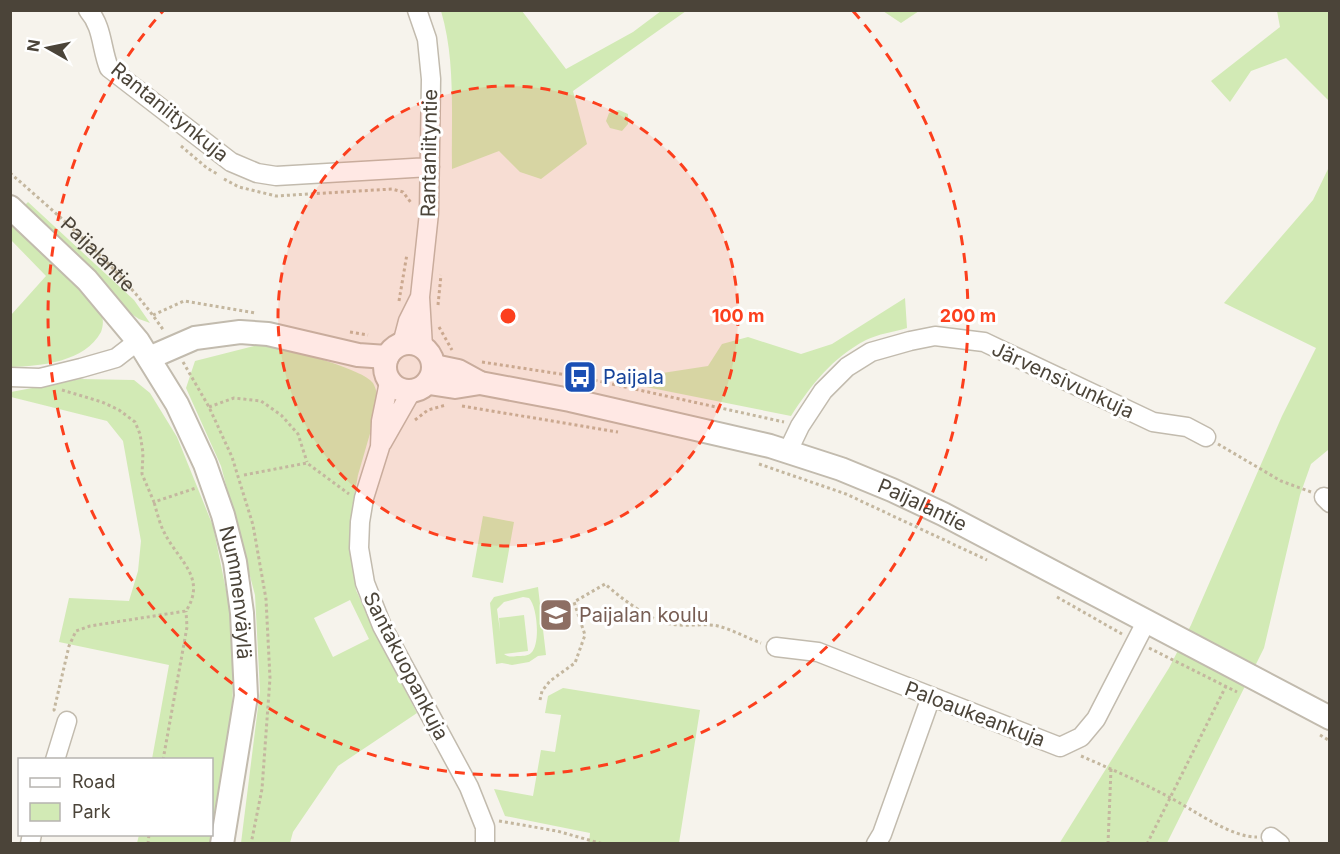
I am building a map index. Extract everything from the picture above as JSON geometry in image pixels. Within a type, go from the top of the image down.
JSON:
[{"type":"street","name":"Rantaniitynkuja","points":[[88,10],[98,22],[104,57],[109,68],[231,162],[257,173],[276,176],[430,167]]},
{"type":"street","name":"Rantaniityntie","points":[[408,368],[420,297],[429,213],[431,79],[427,39],[417,10]]},
{"type":"street","name":"Paijalantie","points":[[10,207],[87,280],[144,350],[174,346],[195,338],[240,332],[268,334],[408,368],[458,371],[480,382],[674,423],[788,452],[841,469],[943,514],[1141,632],[1329,718]]},
{"type":"street","name":"Järvensivunkuja","points":[[788,452],[800,426],[823,391],[847,367],[871,352],[910,340],[935,336],[984,342],[1154,422],[1187,427],[1206,437]]},
{"type":"street","points":[[10,377],[40,378],[144,350]]},
{"type":"street","name":"Nummenväylä","points":[[144,350],[177,404],[205,464],[223,515],[235,562],[242,613],[246,696],[222,843]]},
{"type":"street","name":"Santakuopankuja","points":[[408,368],[364,498],[359,548],[364,583],[382,626],[469,787],[485,827],[485,843]]},
{"type":"street","name":"Paloaukeankuja","points":[[776,647],[818,652],[1060,747],[1081,737],[1096,719],[1141,632]]},
{"type":"street","points":[[876,843],[882,834],[931,697]]},
{"type":"street","points":[[55,758],[66,721]]},
{"type":"path","name":"Paijalantie","points":[[10,173],[64,221],[153,315],[174,346],[209,407],[234,398],[261,401],[280,415],[298,434],[307,463]]},
{"type":"path","points":[[40,378],[53,387],[102,402],[119,410],[135,422],[140,434],[143,453],[142,474],[165,534],[185,563],[193,582],[192,600],[186,611],[187,627],[163,758]]},
{"type":"path","points":[[408,425],[428,410],[452,404],[619,432]]},
{"type":"path","points":[[1206,437],[1281,481],[1327,500]]},
{"type":"path","points":[[244,475],[307,463],[350,495],[364,498]]},
{"type":"path","points":[[757,463],[846,494],[989,561]]},
{"type":"path","points":[[154,502],[200,487]]},
{"type":"path","points":[[540,700],[542,691],[550,681],[575,663],[585,635],[574,603],[605,584],[627,603],[640,608],[652,618],[671,624],[717,626],[776,647]]},
{"type":"path","points":[[1054,596],[1141,632],[1244,696]]},
{"type":"path","points":[[66,721],[54,710],[69,646],[76,631],[90,626],[186,611]]},
{"type":"path","points":[[1147,843],[1226,686]]},
{"type":"path","points":[[1311,730],[1329,741]]},
{"type":"path","points":[[1060,747],[1111,769],[1236,832],[1252,838],[1275,840]]},
{"type":"path","points":[[1108,843],[1111,769]]},
{"type":"path","points":[[496,820],[557,831],[603,843]]},
{"type":"green space","points":[[441,11],[522,11],[566,69],[633,32],[661,11],[686,11],[573,91],[587,144],[541,179],[520,172],[499,151],[452,169],[451,69]]},
{"type":"green space","points":[[883,11],[919,11],[901,23]]},
{"type":"green space","points":[[1277,11],[1329,11],[1329,101],[1286,58],[1251,71],[1230,102],[1211,81],[1280,27]]},
{"type":"green space","points":[[619,110],[628,114],[628,124],[622,131],[610,128],[606,121],[609,113]]},
{"type":"green space","points":[[1329,167],[1329,446],[1328,450],[1311,464],[1300,495],[1264,648],[1167,843],[1059,844],[1169,668],[1191,625],[1282,416],[1316,348],[1224,303],[1313,200]]},
{"type":"green space","points":[[28,202],[134,300],[150,323],[130,313],[100,278],[26,208]]},
{"type":"green space","points":[[10,222],[73,279],[94,303],[103,318],[101,332],[94,342],[73,356],[48,363],[11,367],[11,315],[46,276],[11,240]]},
{"type":"green space","points":[[905,298],[907,328],[871,338],[843,355],[815,383],[791,416],[641,386],[630,378],[708,366],[722,344],[748,337],[801,354],[832,344]]},
{"type":"green space","points":[[266,343],[324,360],[355,372],[373,383],[377,394],[378,406],[358,475],[352,508],[351,544],[356,590],[417,713],[338,766],[293,832],[290,843],[241,843],[260,691],[255,595],[221,466],[186,388],[195,361]],"holes":[[[350,600],[369,639],[333,657],[314,618]]]},
{"type":"green space","points":[[80,379],[134,380],[150,393],[177,437],[213,526],[234,629],[232,724],[214,843],[137,843],[139,836],[213,836],[213,758],[152,758],[169,665],[59,642],[69,598],[129,601],[138,571],[141,541],[123,441],[107,421],[11,397],[11,392]]},
{"type":"green space","points":[[483,516],[514,522],[503,583],[472,577]]},
{"type":"green space","points":[[538,587],[546,655],[538,656],[529,662],[512,665],[496,664],[490,603],[494,597]],"holes":[[[523,597],[529,598],[537,625],[534,648],[527,655],[507,656],[504,654],[528,651],[524,615],[499,618],[500,631],[497,609],[504,602]]]},
{"type":"green space","points":[[563,688],[700,710],[679,843],[589,843],[590,833],[505,816],[494,789],[533,796],[541,750],[555,752],[561,715],[545,713],[548,696]]},
{"type":"place","name":"Paijala","points":[[580,377]]},
{"type":"place","name":"Paijalan koulu","points":[[556,615]]}]
